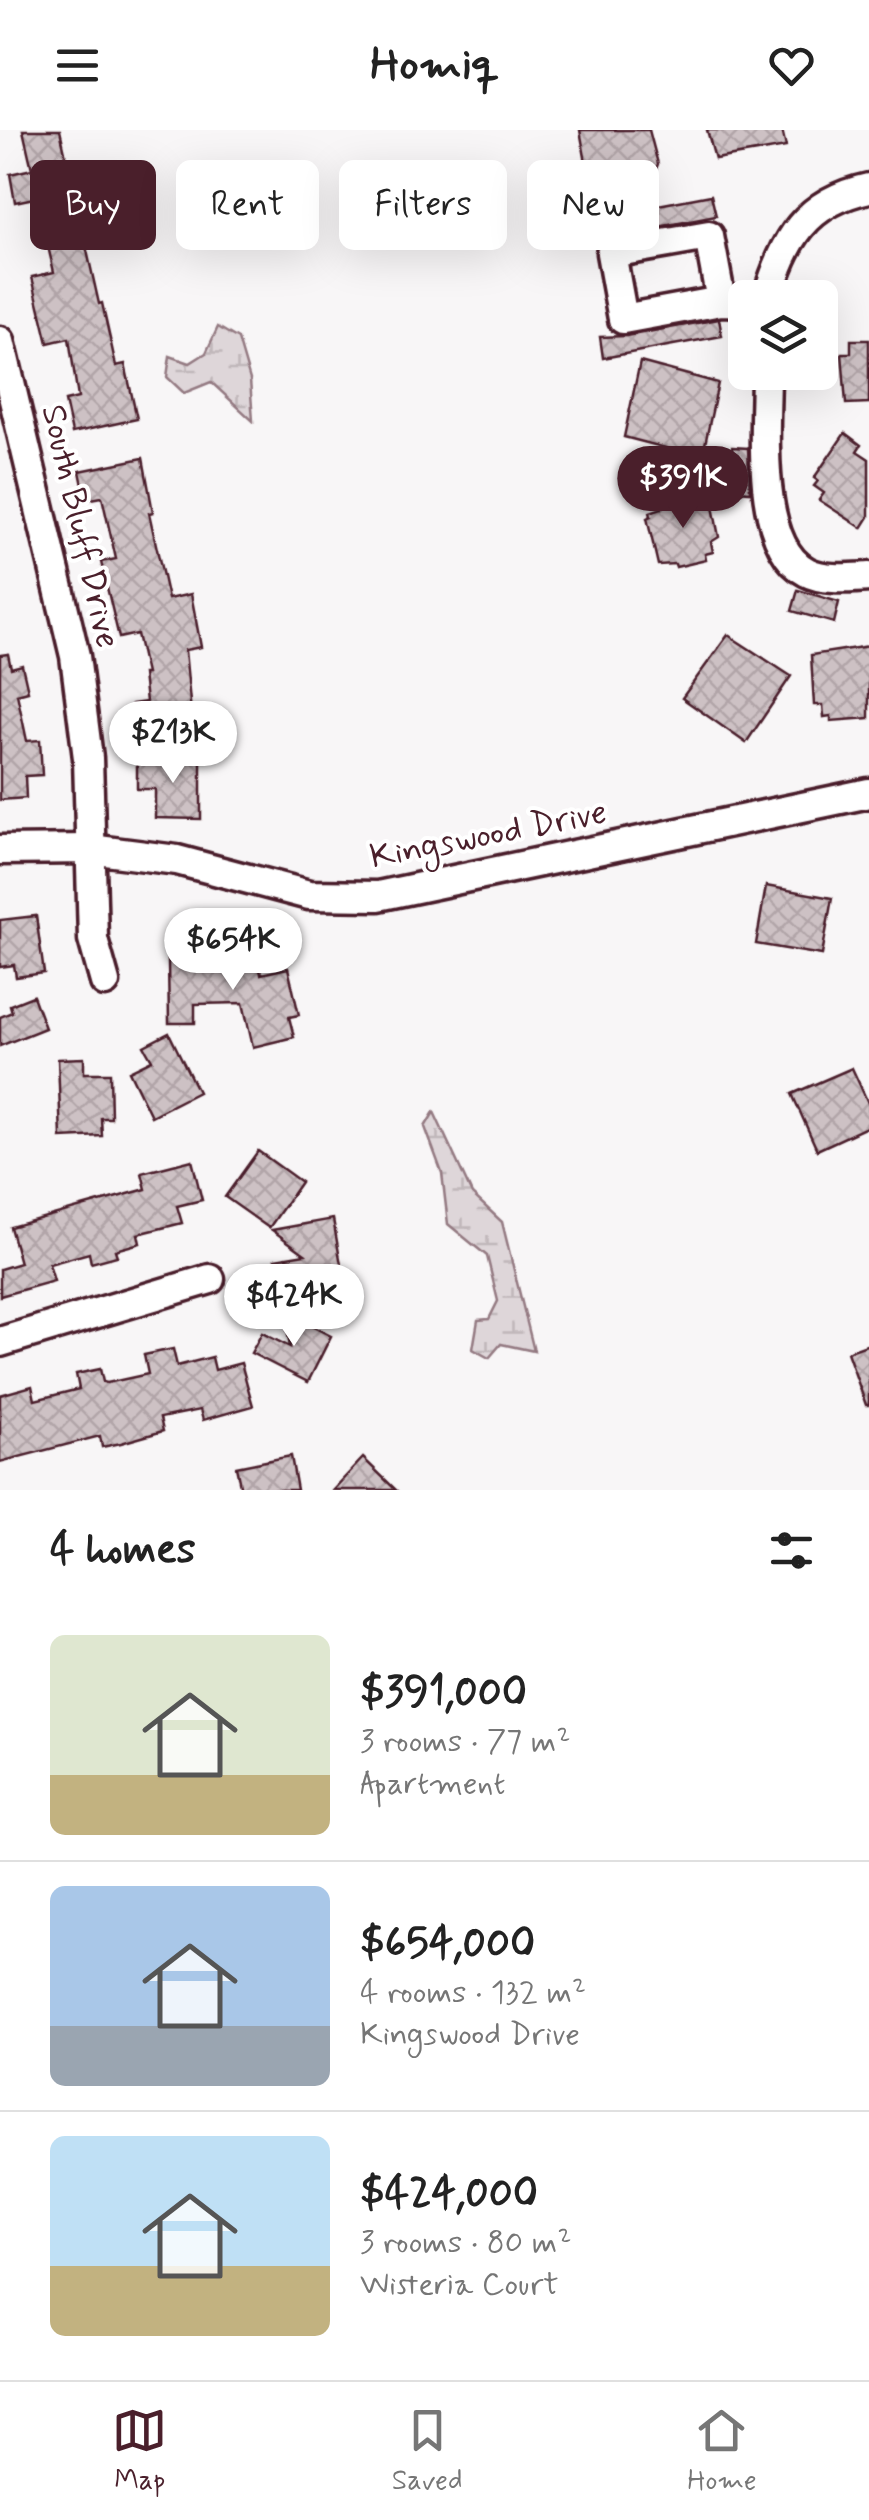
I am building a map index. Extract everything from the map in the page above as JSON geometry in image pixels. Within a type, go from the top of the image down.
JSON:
[{"type":"street","points":[[772,280],[778,262],[804,219],[846,194],[869,188]]},
{"type":"street","name":"South Bluff Drive","points":[[0,341],[81,691],[88,758],[93,939],[105,982]]},
{"type":"street","points":[[766,390],[767,507],[780,544],[806,572],[842,579],[869,576]]},
{"type":"street","name":"Kingswood Drive","points":[[0,850],[90,849],[177,860],[309,895],[378,896],[869,793]]},
{"type":"street","points":[[0,1342],[210,1279]]},
{"type":"green space","points":[[218,327],[238,339],[250,380],[253,421],[211,382],[184,393],[167,377],[170,356],[190,363],[206,353]]},
{"type":"green space","points":[[434,1112],[472,1194],[502,1222],[534,1351],[501,1344],[489,1358],[473,1349],[478,1320],[489,1319],[498,1301],[487,1256],[448,1224],[442,1173],[425,1127]]},
{"type":"building","points":[[23,130],[60,130],[67,160],[30,160]]},
{"type":"building","points":[[580,130],[649,130],[657,160],[586,160]]},
{"type":"building","points":[[707,130],[782,130],[786,147],[715,159]]},
{"type":"building","points":[[30,169],[30,199],[15,202],[10,174]]},
{"type":"building","points":[[711,195],[716,216],[659,227],[659,205]]},
{"type":"building","points":[[49,250],[87,250],[116,366],[125,364],[137,419],[72,433],[65,401],[78,398],[69,338],[48,343],[32,277],[54,272]]},
{"type":"building","points":[[719,319],[722,336],[603,358],[600,337]]},
{"type":"building","points":[[851,340],[869,340],[869,403],[846,404],[842,353],[851,353]]},
{"type":"building","points":[[640,362],[718,383],[703,454],[624,437]]},
{"type":"building","points":[[845,433],[861,445],[857,451],[869,459],[869,517],[862,528],[819,500],[824,493],[814,486],[818,481],[814,478]]},
{"type":"building","points":[[732,447],[748,448],[750,492],[729,490]]},
{"type":"building","points":[[143,458],[153,512],[149,513],[168,599],[191,594],[201,647],[185,650],[192,723],[134,728],[132,704],[146,702],[146,674],[137,634],[119,638],[101,562],[116,559],[102,497],[86,500],[80,471]]},
{"type":"building","points":[[692,496],[694,500],[711,496],[719,537],[711,542],[713,552],[705,554],[706,560],[676,567],[658,565],[647,518],[650,512],[662,508],[661,504]]},
{"type":"building","points":[[798,590],[839,602],[834,623],[792,611]]},
{"type":"building","points":[[728,635],[791,676],[746,743],[682,698]]},
{"type":"building","points":[[869,646],[869,718],[831,721],[831,716],[824,717],[823,705],[814,705],[811,655]]},
{"type":"building","points":[[8,654],[11,668],[22,665],[28,691],[17,694],[27,741],[40,740],[42,775],[25,776],[26,798],[0,800],[0,655]]},
{"type":"building","points":[[137,757],[201,758],[201,819],[155,818],[155,789],[137,789]]},
{"type":"building","points":[[766,886],[832,898],[822,955],[756,944]]},
{"type":"building","points":[[36,916],[44,973],[16,977],[14,965],[0,967],[0,920]]},
{"type":"building","points":[[195,945],[221,945],[222,969],[258,961],[261,974],[288,968],[299,1015],[289,1017],[294,1037],[253,1047],[243,1003],[195,1004],[195,1023],[169,1023],[168,960],[196,959]]},
{"type":"building","points":[[33,996],[45,1028],[0,1046],[0,1017],[12,1012],[10,1005]]},
{"type":"building","points":[[169,1033],[198,1092],[151,1116],[129,1071],[152,1060],[144,1046]]},
{"type":"building","points":[[84,1058],[84,1073],[110,1073],[111,1118],[101,1118],[102,1136],[61,1138],[58,1059]]},
{"type":"building","points":[[852,1068],[869,1105],[869,1126],[817,1150],[792,1094]]},
{"type":"building","points":[[258,1151],[301,1182],[269,1228],[225,1197]]},
{"type":"building","points":[[192,1160],[202,1200],[177,1206],[182,1223],[138,1234],[140,1243],[115,1250],[117,1256],[91,1263],[89,1253],[49,1264],[54,1281],[0,1296],[0,1269],[20,1263],[10,1227],[146,1189],[142,1173]]},
{"type":"building","points":[[333,1219],[343,1276],[305,1283],[306,1290],[281,1294],[275,1259],[305,1254],[272,1230]]},
{"type":"building","points":[[284,1312],[331,1336],[308,1382],[251,1353],[262,1333],[290,1347]]},
{"type":"building","points":[[869,1344],[869,1405],[866,1405],[847,1352]]},
{"type":"building","points":[[173,1349],[177,1366],[212,1357],[215,1370],[241,1363],[253,1406],[203,1420],[200,1410],[160,1418],[163,1431],[121,1443],[102,1447],[100,1436],[0,1462],[0,1395],[32,1386],[35,1400],[79,1389],[76,1374],[100,1369],[103,1382],[107,1383],[148,1374],[144,1355]]},
{"type":"building","points":[[291,1456],[297,1490],[241,1490],[236,1467]]},
{"type":"building","points":[[363,1458],[396,1490],[333,1490]]}]
